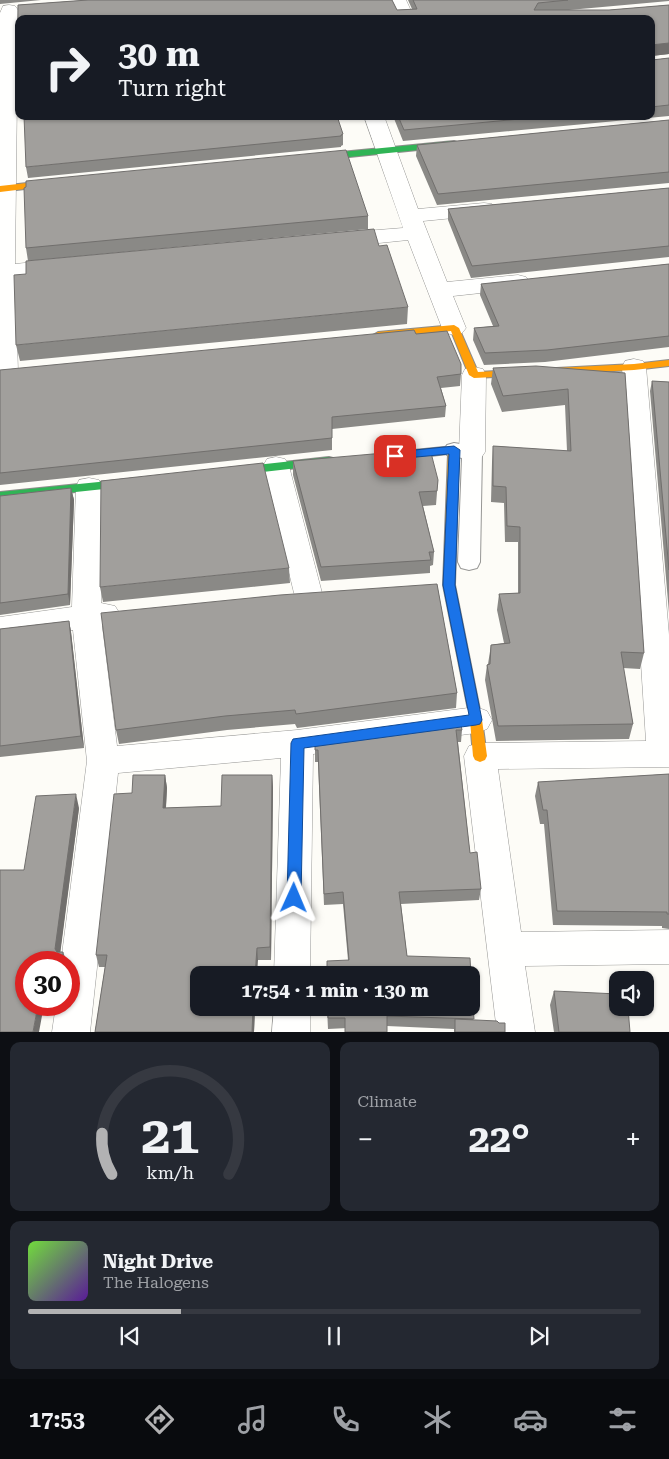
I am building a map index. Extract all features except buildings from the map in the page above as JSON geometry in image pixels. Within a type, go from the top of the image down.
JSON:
[{"type":"street","points":[[397,0],[404,15]]},
{"type":"street","points":[[7,372],[1,272],[2,188],[11,118],[5,10],[29,8]]},
{"type":"street","points":[[376,120],[413,224],[474,376],[463,451],[435,586],[476,720],[516,1032]]},
{"type":"street","points":[[299,159],[465,143]]},
{"type":"street","points":[[2,188],[73,182]]},
{"type":"street","points":[[317,242],[500,207]]},
{"type":"street","points":[[1,272],[81,264]]},
{"type":"street","points":[[440,290],[535,280]]},
{"type":"street","points":[[364,336],[454,328]]},
{"type":"street","points":[[474,376],[634,367],[669,363]]},
{"type":"street","points":[[480,756],[666,754],[634,367]]},
{"type":"street","points":[[385,456],[463,451]]},
{"type":"street","points":[[217,473],[345,460]]},
{"type":"street","points":[[276,466],[322,592],[280,596]]},
{"type":"street","points":[[0,496],[148,481]]},
{"type":"street","points":[[71,1032],[103,761],[86,616],[89,487]]},
{"type":"street","points":[[0,628],[135,611]]},
{"type":"street","points":[[103,761],[297,743],[476,720]]},
{"type":"street","points":[[292,966],[297,743]]},
{"type":"street","points":[[505,948],[669,947]]},
{"type":"street","points":[[291,1032],[292,1016]]},
{"type":"lane","points":[[463,451],[469,562]]},
{"type":"traffic: fast","points":[[310,158],[454,144]]},
{"type":"traffic: fast","points":[[228,472],[329,461]]},
{"type":"traffic: fast","points":[[0,496],[138,482]]},
{"type":"traffic: slow","points":[[0,189],[63,182]]},
{"type":"traffic: slow","points":[[378,335],[454,328],[474,375],[634,367],[669,363]]},
{"type":"traffic: slow","points":[[394,456],[454,450],[449,585],[476,720],[480,756]]},
{"type":"route","points":[[294,898],[297,743],[476,720],[449,585],[454,450],[395,456]]}]
